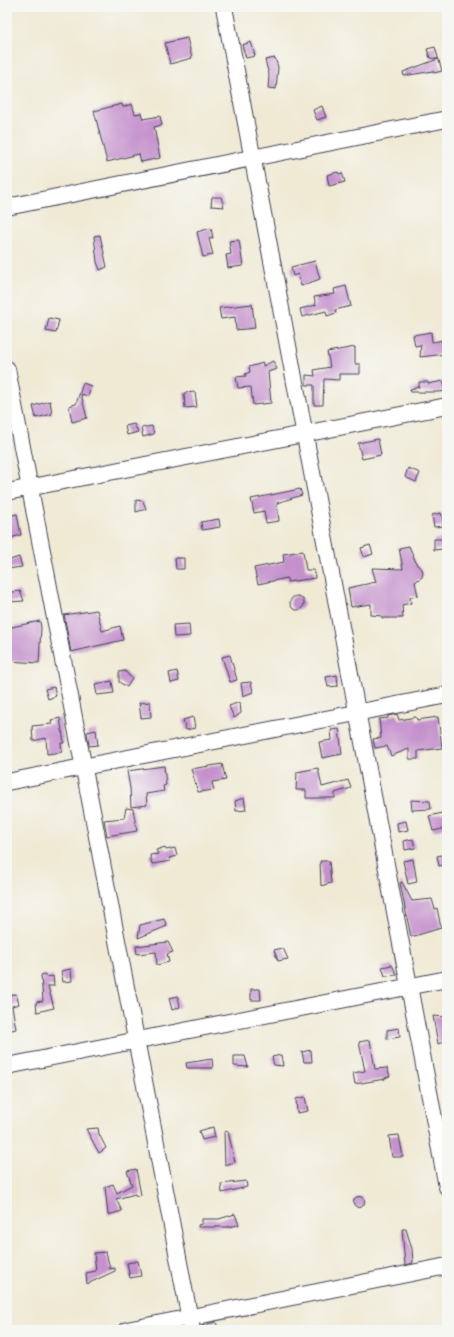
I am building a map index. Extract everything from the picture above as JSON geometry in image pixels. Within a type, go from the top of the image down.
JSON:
[{"type":"street","points":[[224,7],[447,1187]]},
{"type":"street","points":[[7,207],[447,119]]},
{"type":"street","points":[[7,369],[190,1324]]},
{"type":"street","points":[[7,492],[447,406]]},
{"type":"street","points":[[7,782],[447,695]]},
{"type":"street","points":[[7,1066],[447,979]]},
{"type":"street","points":[[127,1330],[190,1324],[447,1266]]},
{"type":"building","points":[[187,38],[192,58],[170,64],[165,43]]},
{"type":"building","points":[[251,42],[255,56],[246,58],[242,45]]},
{"type":"building","points":[[435,47],[442,71],[404,76],[403,72],[438,59],[430,58],[427,49]]},
{"type":"building","points":[[275,58],[278,67],[276,89],[268,88],[269,75],[265,60]]},
{"type":"building","points":[[122,104],[123,107],[132,104],[135,114],[141,113],[143,119],[160,116],[162,125],[154,127],[160,158],[141,162],[139,154],[107,162],[94,111]]},
{"type":"building","points":[[322,106],[326,117],[317,120],[313,110]]},
{"type":"building","points":[[338,172],[339,174],[342,173],[345,182],[329,186],[327,175]]},
{"type":"building","points":[[212,197],[221,197],[224,207],[211,206]]},
{"type":"building","points":[[211,228],[213,238],[209,239],[213,255],[203,257],[197,232]]},
{"type":"building","points":[[100,235],[107,267],[100,270],[97,262],[94,236]]},
{"type":"building","points":[[239,240],[243,266],[228,268],[226,255],[231,254],[229,241]]},
{"type":"building","points":[[315,261],[320,279],[301,286],[298,274],[293,276],[291,267]]},
{"type":"building","points":[[346,286],[351,306],[335,310],[336,313],[327,316],[326,311],[302,317],[300,309],[316,305],[314,297],[335,294],[334,289]]},
{"type":"building","points":[[252,304],[255,328],[236,330],[235,317],[221,319],[219,308]]},
{"type":"building","points":[[49,318],[59,320],[56,333],[46,331]]},
{"type":"building","points":[[431,332],[432,342],[444,340],[446,354],[420,357],[421,345],[415,346],[413,335]]},
{"type":"building","points":[[355,347],[355,364],[360,364],[360,374],[339,374],[339,380],[324,379],[323,405],[314,405],[314,385],[306,385],[306,375],[315,376],[314,370],[330,367],[327,352]]},
{"type":"building","points":[[273,361],[277,369],[268,372],[271,403],[253,405],[251,387],[238,388],[236,377],[246,376],[245,374],[250,372],[249,367],[263,363],[263,366]]},
{"type":"building","points":[[443,381],[446,391],[411,392],[410,389],[419,387],[419,382],[428,382],[428,384]]},
{"type":"building","points":[[83,383],[91,386],[88,396],[81,394],[87,418],[72,422],[69,406],[76,404]]},
{"type":"building","points":[[195,392],[197,407],[185,408],[184,393]]},
{"type":"building","points":[[50,401],[52,414],[36,418],[33,406]]},
{"type":"building","points":[[134,424],[138,432],[127,435],[125,426]]},
{"type":"building","points":[[152,426],[154,434],[143,437],[141,428]]},
{"type":"building","points":[[378,439],[381,455],[362,459],[358,443]]},
{"type":"building","points":[[408,468],[420,473],[416,482],[405,477]]},
{"type":"building","points":[[300,489],[302,495],[277,503],[279,521],[266,523],[264,511],[254,513],[251,499]]},
{"type":"building","points":[[136,500],[143,501],[146,509],[136,512]]},
{"type":"building","points":[[441,513],[445,526],[434,527],[432,515]]},
{"type":"building","points":[[17,514],[21,535],[7,539],[7,516]]},
{"type":"building","points":[[219,519],[220,527],[202,530],[201,522]]},
{"type":"building","points":[[434,539],[442,539],[443,549],[434,550]]},
{"type":"building","points":[[370,545],[373,554],[364,557],[361,548]]},
{"type":"building","points":[[409,546],[417,565],[422,569],[423,573],[422,577],[415,582],[418,596],[410,597],[411,603],[402,605],[403,618],[382,618],[382,616],[371,615],[371,604],[351,607],[348,588],[376,582],[372,568],[403,569],[399,548]]},
{"type":"building","points":[[303,551],[306,570],[314,570],[315,578],[288,582],[287,578],[258,584],[254,568],[284,562],[283,554]]},
{"type":"building","points":[[19,557],[22,567],[7,569],[7,561]]},
{"type":"building","points":[[175,558],[184,558],[184,569],[176,569]]},
{"type":"building","points":[[20,591],[24,601],[7,602],[7,593]]},
{"type":"building","points":[[294,596],[300,596],[304,600],[304,606],[300,610],[294,610],[290,606],[290,600]]},
{"type":"building","points":[[97,610],[102,631],[120,626],[123,640],[71,652],[64,615]]},
{"type":"building","points":[[40,621],[39,663],[7,661],[7,628]]},
{"type":"building","points":[[189,624],[190,636],[174,637],[173,625]]},
{"type":"building","points":[[230,655],[237,680],[230,682],[222,657]]},
{"type":"building","points":[[125,671],[132,679],[127,687],[119,682],[119,672]]},
{"type":"building","points":[[177,671],[179,681],[171,683],[169,673]]},
{"type":"building","points":[[337,675],[338,686],[328,687],[326,677]]},
{"type":"building","points":[[112,681],[114,693],[97,695],[95,684]]},
{"type":"building","points":[[251,682],[253,692],[243,696],[241,683]]},
{"type":"building","points":[[54,687],[56,696],[48,699],[45,689]]},
{"type":"building","points":[[150,702],[151,717],[141,718],[139,703]]},
{"type":"building","points":[[240,702],[241,713],[234,718],[229,706]]},
{"type":"building","points":[[397,714],[399,720],[416,717],[417,720],[438,717],[442,748],[418,751],[418,759],[409,759],[409,749],[391,756],[387,746],[375,748],[373,739],[381,738],[379,719],[388,718],[388,716]]},
{"type":"building","points":[[193,717],[195,728],[186,730],[183,720]]},
{"type":"building","points":[[60,718],[64,743],[61,743],[62,752],[47,754],[46,738],[33,741],[32,726],[52,724],[51,720]]},
{"type":"building","points":[[339,729],[342,754],[322,758],[319,742],[332,740],[331,730]]},
{"type":"building","points":[[96,730],[98,745],[89,746],[87,732]]},
{"type":"building","points":[[222,764],[226,780],[212,782],[214,790],[198,792],[191,769]]},
{"type":"building","points":[[164,766],[166,785],[163,786],[164,791],[146,794],[147,805],[131,807],[127,771]]},
{"type":"building","points":[[318,768],[322,787],[348,780],[351,788],[335,793],[335,798],[306,798],[306,790],[296,790],[297,772]]},
{"type":"building","points":[[244,798],[246,810],[236,811],[235,801]]},
{"type":"building","points":[[411,800],[430,801],[431,809],[412,810]]},
{"type":"building","points":[[126,808],[133,809],[137,831],[107,836],[104,820],[124,818]]},
{"type":"building","points":[[447,812],[447,828],[433,831],[429,816]]},
{"type":"building","points":[[406,821],[408,830],[398,832],[397,823]]},
{"type":"building","points":[[413,839],[415,848],[405,850],[404,841]]},
{"type":"building","points":[[165,847],[166,850],[175,848],[177,856],[169,858],[171,861],[152,864],[150,855],[158,854],[156,850]]},
{"type":"building","points":[[447,854],[447,864],[439,866],[437,856]]},
{"type":"building","points":[[413,859],[417,882],[408,884],[403,861]]},
{"type":"building","points":[[320,861],[329,861],[331,883],[321,886]]},
{"type":"building","points":[[402,882],[412,901],[432,899],[435,909],[437,908],[441,928],[411,937],[400,883]]},
{"type":"building","points":[[164,919],[167,926],[138,938],[140,925]]},
{"type":"building","points":[[168,942],[173,952],[167,954],[169,962],[157,965],[156,952],[137,954],[136,946]]},
{"type":"building","points":[[283,948],[288,959],[278,961],[274,950]]},
{"type":"building","points":[[392,965],[397,975],[385,976],[382,967]]},
{"type":"building","points":[[71,969],[72,981],[63,982],[61,971]]},
{"type":"building","points":[[45,974],[46,977],[53,976],[54,986],[48,986],[54,1008],[37,1012],[36,1002],[43,1001],[41,975]]},
{"type":"building","points":[[251,989],[260,989],[261,1000],[251,1000]]},
{"type":"building","points":[[16,994],[19,1004],[12,1006],[16,1029],[7,1031],[7,995]]},
{"type":"building","points":[[178,996],[180,1007],[172,1010],[169,998]]},
{"type":"building","points":[[433,1016],[447,1017],[447,1041],[438,1044]]},
{"type":"building","points":[[399,1028],[400,1037],[387,1039],[387,1030]]},
{"type":"building","points":[[370,1040],[375,1069],[387,1068],[390,1076],[385,1079],[355,1084],[353,1073],[365,1071],[359,1042]]},
{"type":"building","points":[[311,1050],[312,1062],[304,1062],[302,1052]]},
{"type":"building","points":[[281,1055],[283,1066],[274,1065],[272,1057]]},
{"type":"building","points":[[234,1056],[245,1056],[248,1067],[234,1066]]},
{"type":"building","points":[[212,1059],[213,1068],[187,1068],[186,1063]]},
{"type":"building","points":[[305,1097],[308,1111],[297,1113],[296,1099]]},
{"type":"building","points":[[213,1127],[215,1137],[202,1140],[199,1131]]},
{"type":"building","points":[[98,1128],[99,1134],[106,1148],[99,1153],[86,1129]]},
{"type":"building","points":[[228,1131],[235,1162],[225,1165],[224,1132]]},
{"type":"building","points":[[399,1135],[403,1157],[392,1157],[389,1136]]},
{"type":"building","points":[[136,1169],[141,1195],[136,1196],[135,1194],[116,1199],[122,1211],[108,1215],[105,1187],[113,1184],[117,1193],[132,1185],[127,1171]]},
{"type":"building","points":[[246,1181],[247,1187],[222,1193],[221,1184]]},
{"type":"building","points":[[357,1197],[361,1197],[363,1198],[363,1206],[357,1207],[354,1204],[354,1200]]},
{"type":"building","points":[[235,1214],[239,1225],[227,1227],[198,1227],[198,1225],[202,1224],[202,1219],[219,1219]]},
{"type":"building","points":[[402,1229],[406,1229],[412,1249],[413,1263],[405,1265]]},
{"type":"building","points":[[106,1252],[110,1269],[115,1268],[115,1271],[87,1284],[86,1273],[96,1271],[94,1253]]},
{"type":"building","points":[[138,1261],[141,1276],[130,1278],[127,1263]]},
{"type":"building","points":[[216,1322],[219,1330],[201,1330],[201,1326]]}]
